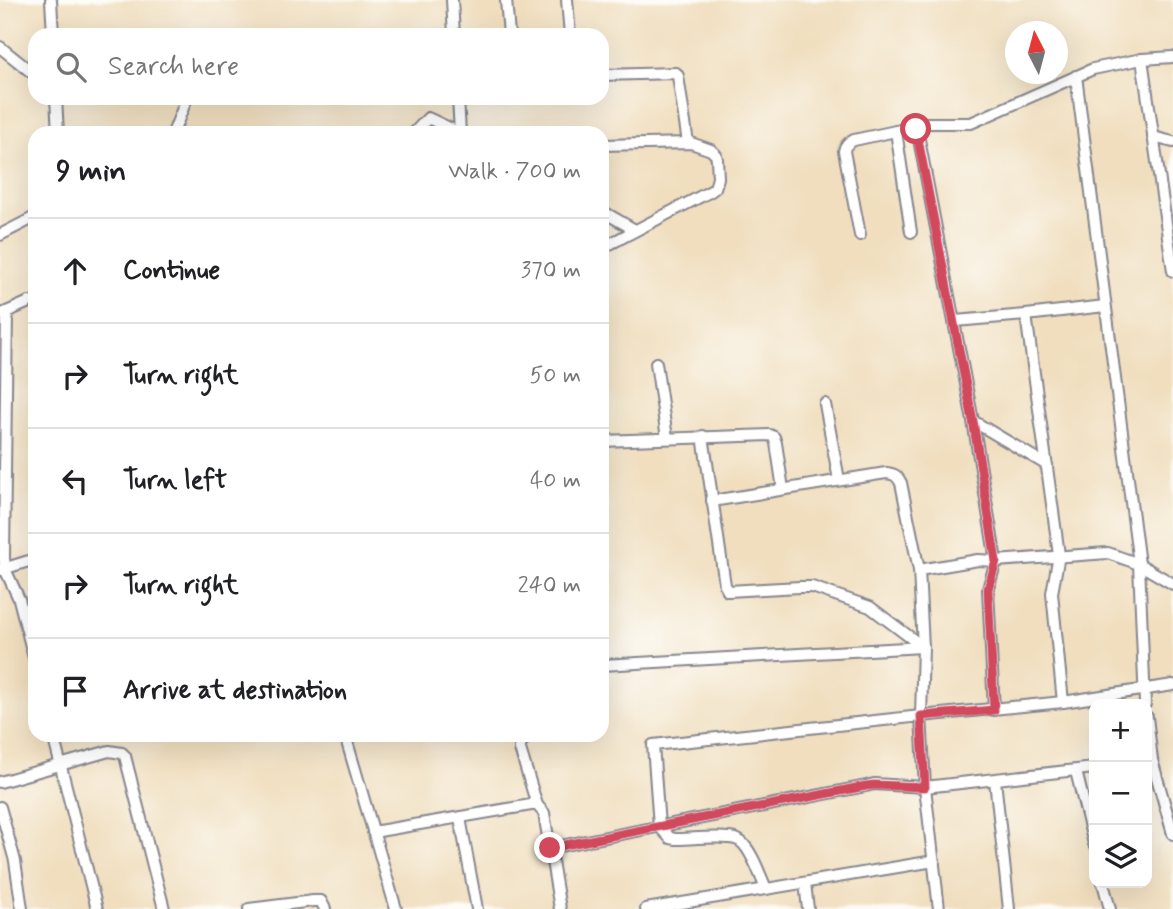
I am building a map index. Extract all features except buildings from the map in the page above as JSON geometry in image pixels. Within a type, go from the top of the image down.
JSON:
[{"type":"street","points":[[51,0],[53,28]]},
{"type":"street","points":[[452,0],[454,28]]},
{"type":"street","points":[[506,0],[508,28]]},
{"type":"street","points":[[566,0],[569,28]]},
{"type":"street","points":[[0,47],[28,69]]},
{"type":"street","points":[[860,235],[844,152],[849,142],[923,123],[971,123],[1097,68],[1142,59],[1173,57]]},
{"type":"street","points":[[1142,59],[1173,271]]},
{"type":"street","points":[[609,75],[676,73],[688,143]]},
{"type":"street","points":[[1076,76],[1139,564],[1144,699]]},
{"type":"street","points":[[56,105],[58,126]]},
{"type":"street","points":[[176,126],[184,105]]},
{"type":"street","points":[[458,105],[460,126]]},
{"type":"street","points":[[421,126],[428,118],[445,126]]},
{"type":"street","points":[[919,125],[916,129],[955,321],[996,561],[988,589],[994,710]]},
{"type":"street","points":[[895,131],[911,232]]},
{"type":"street","points":[[1153,137],[1173,142]]},
{"type":"street","points":[[609,145],[694,144],[711,150],[716,155],[718,178],[715,188],[609,244]]},
{"type":"street","points":[[609,215],[635,230]]},
{"type":"street","points":[[2,234],[28,221]]},
{"type":"street","points":[[28,302],[3,313],[3,569],[17,592],[28,635]]},
{"type":"street","points":[[955,321],[1105,306]]},
{"type":"street","points":[[1026,315],[1059,555],[1052,593],[1063,702]]},
{"type":"street","points":[[656,363],[667,438]]},
{"type":"street","points":[[825,404],[839,481]]},
{"type":"street","points":[[973,421],[1047,465]]},
{"type":"street","points":[[609,441],[763,434],[774,437],[783,489]]},
{"type":"street","points":[[702,436],[728,592],[812,587],[870,607],[923,647]]},
{"type":"street","points":[[712,500],[886,473],[898,477],[919,570],[925,787],[939,909]]},
{"type":"street","points":[[919,570],[978,560],[1108,553],[1139,564],[1173,584]]},
{"type":"street","points":[[3,569],[28,561]]},
{"type":"street","points":[[609,666],[923,647]]},
{"type":"street","points":[[766,889],[748,851],[738,840],[675,839],[670,838],[659,826],[653,745],[994,710],[1173,685]]},
{"type":"street","points":[[55,742],[97,909]]},
{"type":"street","points":[[347,742],[396,909]]},
{"type":"street","points":[[522,742],[520,749],[537,806],[544,813],[559,909]]},
{"type":"street","points":[[0,782],[109,751],[122,753],[125,756],[164,909]]},
{"type":"street","points":[[1150,762],[1173,834]]},
{"type":"street","points":[[550,848],[866,786],[925,787],[1089,769]]},
{"type":"street","points":[[1076,771],[1089,825]]},
{"type":"street","points":[[995,780],[1009,909]]},
{"type":"street","points":[[373,832],[537,806]]},
{"type":"street","points":[[0,807],[17,869],[22,909]]},
{"type":"street","points":[[460,818],[477,909]]},
{"type":"street","points":[[646,909],[934,861]]},
{"type":"street","points":[[805,883],[808,909]]},
{"type":"street","points":[[1105,888],[1110,909]]},
{"type":"street","points":[[249,909],[313,901],[320,901],[325,909]]},
{"type":"route","points":[[550,848],[866,786],[925,787],[921,716],[994,710],[988,585],[996,561],[955,321],[916,129]]}]
